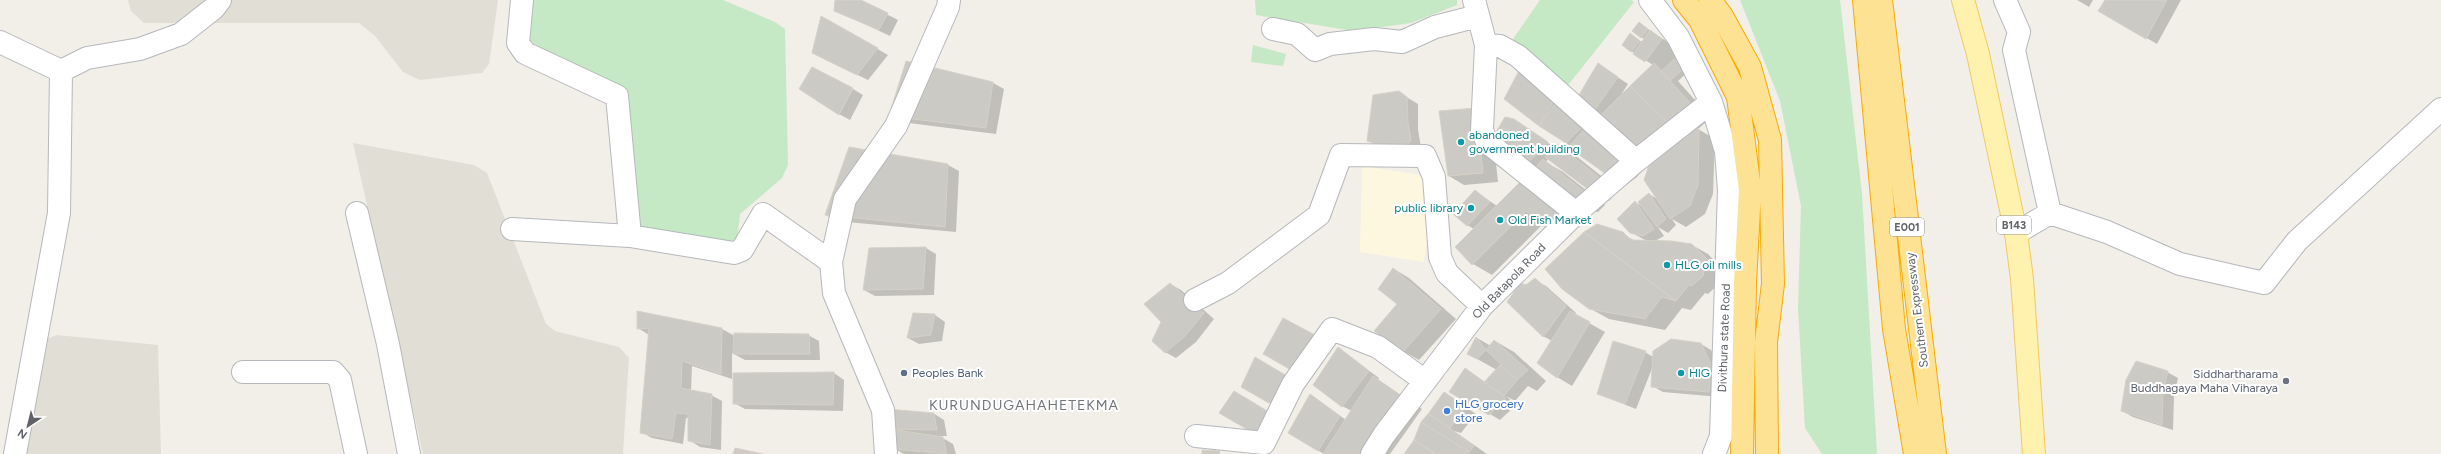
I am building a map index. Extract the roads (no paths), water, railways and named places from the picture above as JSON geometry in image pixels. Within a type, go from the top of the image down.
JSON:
[{"type":"highway","points":[[1684,0],[1700,20],[1738,97],[1750,190],[1742,454]]},
{"type":"highway","points":[[1710,0],[1722,16],[1750,67],[1770,140],[1773,284],[1766,342],[1768,454]]},
{"type":"highway","points":[[1857,0],[1876,40]]},
{"type":"highway","name":"Southern Expressway","points":[[1864,0],[1876,40],[1935,454]]},
{"type":"highway","name":"Southern Expressway","points":[[1880,0],[1876,40],[1894,329],[1915,454]]},
{"type":"highway","points":[[1876,40],[1884,0]]},
{"type":"main road","name":"B143","points":[[1963,0],[1978,54],[2016,233],[2022,279],[2034,454]]},
{"type":"street","points":[[61,71],[86,58],[140,49],[181,34],[214,8],[220,0]]},
{"type":"street","points":[[522,0],[518,43],[525,53],[617,96],[630,236]]},
{"type":"street","points":[[886,454],[883,410],[834,293],[831,262],[845,199],[896,126],[948,7],[949,0]]},
{"type":"street","name":"Divithura state Road","points":[[1650,0],[1678,37],[1711,102],[1726,151],[1729,190],[1721,436],[1714,454]]},
{"type":"street","points":[[2005,0],[2019,32],[2014,50],[2050,213]]},
{"type":"street","points":[[1273,29],[1297,34],[1315,50],[1330,44],[1374,40],[1402,42],[1476,8],[1486,46],[1482,130],[1487,142],[1576,213]]},
{"type":"street","points":[[0,42],[61,71]]},
{"type":"street","points":[[1486,46],[1500,46],[1518,56],[1636,161]]},
{"type":"street","points":[[15,454],[59,213],[61,71]]},
{"type":"street","name":"Old Batapola Road","points":[[1372,454],[1482,306],[1576,213],[1636,161],[1711,102]]},
{"type":"street","points":[[2016,233],[2050,213],[2107,232],[2180,264],[2264,283],[2296,241],[2441,109]]},
{"type":"street","points":[[1195,300],[1228,282],[1319,215],[1341,155],[1425,156],[1434,176],[1440,257],[1447,273],[1482,306]]},
{"type":"street","points":[[357,213],[388,344],[409,454]]},
{"type":"street","points":[[512,229],[630,236],[734,253],[742,250],[763,214],[831,262]]},
{"type":"street","points":[[1196,436],[1264,443],[1293,384],[1332,329],[1378,347],[1425,381]]},
{"type":"street","points":[[243,372],[333,372],[340,380],[356,454]]},
{"type":"place","name":"abandoned government building","points":[[1461,142]]},
{"type":"place","name":"public library","points":[[1471,208]]},
{"type":"place","name":"Old Fish Market","points":[[1500,220]]},
{"type":"place","name":"HLG oil mills","points":[[1667,265]]},
{"type":"place","name":"Peoples Bank","points":[[904,373]]},
{"type":"place","name":"HlG","points":[[1681,373]]},
{"type":"place","name":"Siddhartharama Buddhagaya Maha Viharaya","points":[[2286,381]]},
{"type":"place","name":"HLG grocery store","points":[[1447,411]]},
{"type":"district","name":"KURUNDUGAHAHETEKMA","points":[[1024,405]]}]
